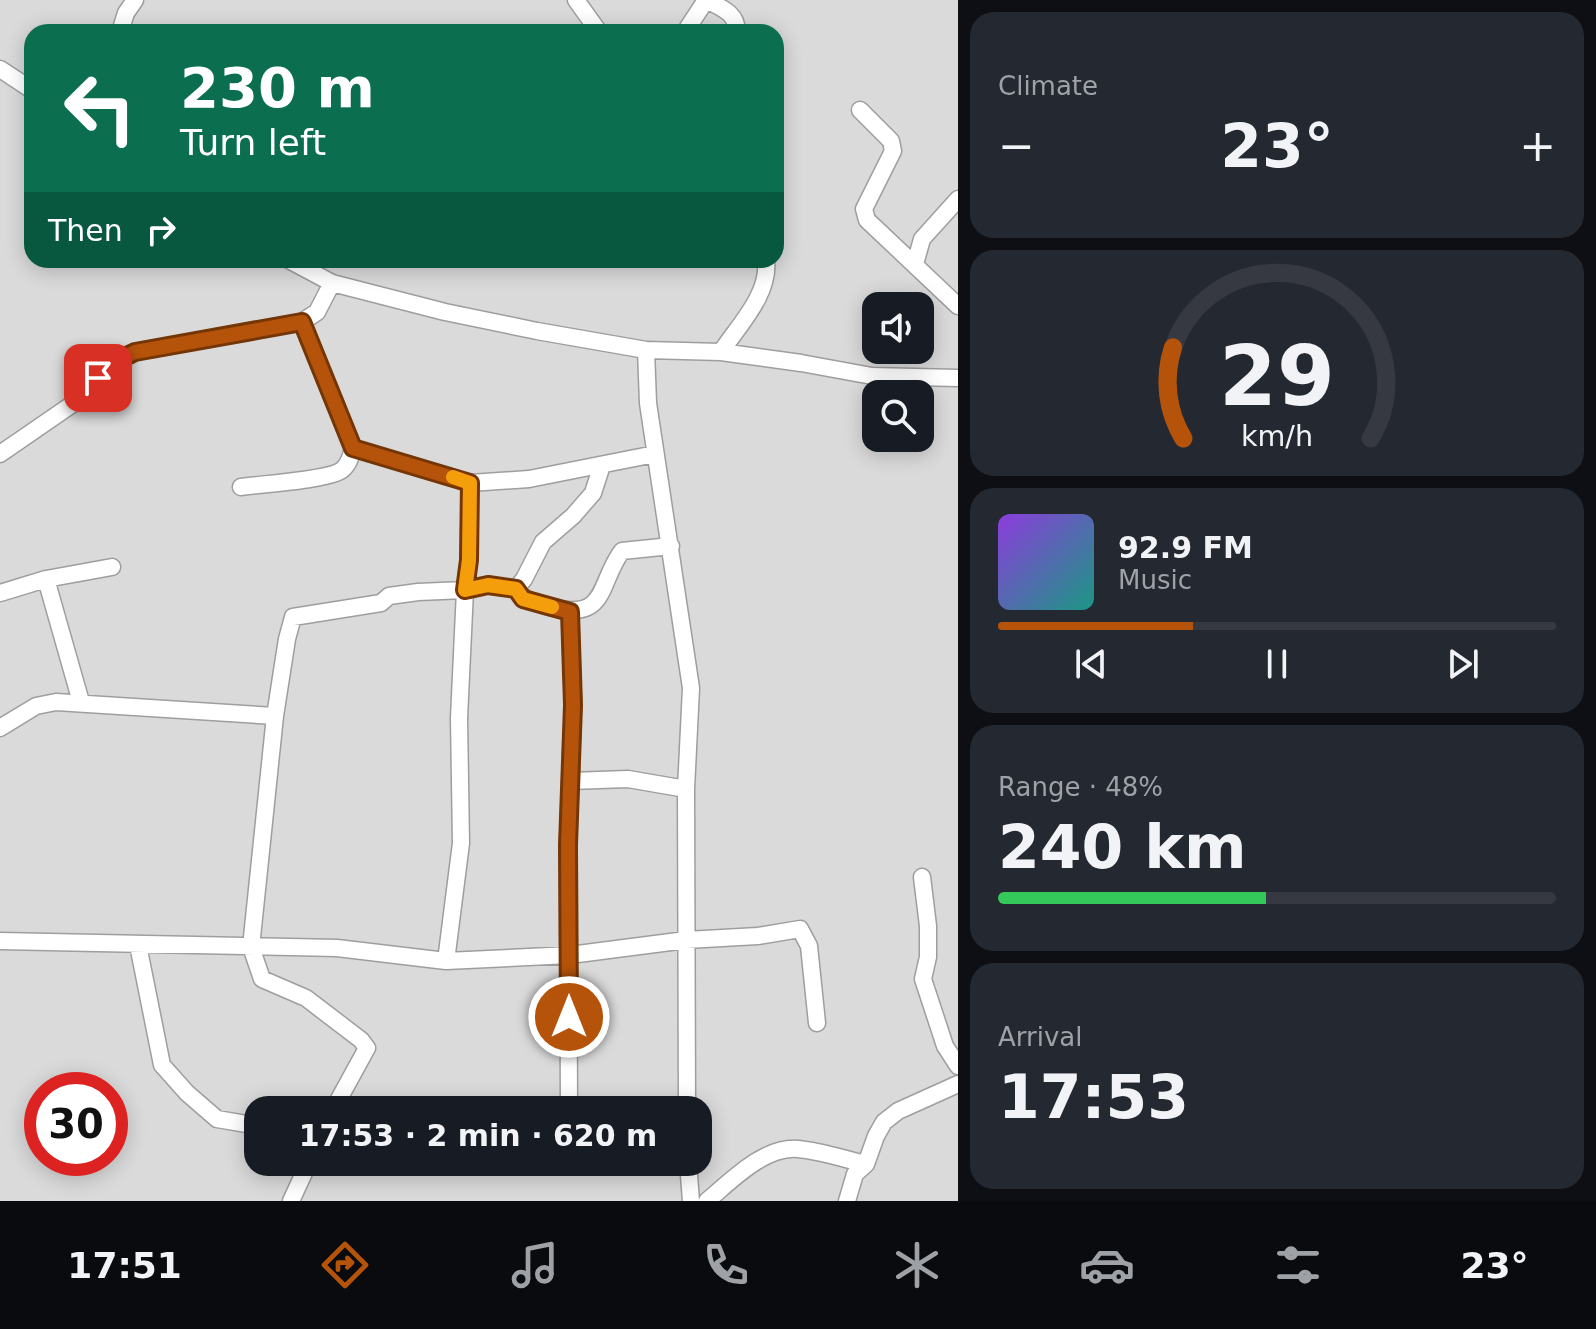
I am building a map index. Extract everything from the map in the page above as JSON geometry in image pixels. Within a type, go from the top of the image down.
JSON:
[{"type":"street","points":[[123,24],[135,0]]},
{"type":"street","points":[[576,0],[593,24]]},
{"type":"street","points":[[690,24],[706,0],[728,11],[735,24]]},
{"type":"street","points":[[0,69],[24,85]]},
{"type":"street","points":[[860,110],[891,141],[893,151],[864,209],[867,220],[958,306]]},
{"type":"street","points":[[915,264],[922,239],[958,199]]},
{"type":"street","points":[[304,268],[332,283],[445,312],[646,350],[721,352],[872,376],[958,378]]},
{"type":"street","points":[[721,352],[762,290],[767,268]]},
{"type":"street","points":[[0,454],[90,392],[106,366],[135,352],[302,322],[317,312],[332,283]]},
{"type":"street","points":[[241,487],[327,476],[341,471],[350,460],[353,448],[302,322]]},
{"type":"street","points":[[646,350],[648,403],[691,688],[686,789],[687,1096]]},
{"type":"street","points":[[353,448],[470,483],[529,479],[655,454]]},
{"type":"street","points":[[516,589],[543,542],[573,516],[593,493],[602,465]]},
{"type":"street","points":[[446,961],[461,843],[459,718],[470,545],[470,483]]},
{"type":"street","points":[[341,1096],[367,1048],[306,998],[262,979],[251,947],[275,716],[293,617],[381,603],[389,596],[465,590],[488,585],[516,589],[523,599],[570,612],[584,610],[598,601],[613,563],[622,551],[671,546]]},
{"type":"street","points":[[0,593],[46,579],[112,567]]},
{"type":"street","points":[[46,579],[81,702]]},
{"type":"street","points":[[569,1096],[573,705],[570,612]]},
{"type":"street","points":[[0,728],[36,706],[56,702],[275,716]]},
{"type":"street","points":[[570,781],[628,779],[686,789]]},
{"type":"street","points":[[922,877],[928,926],[928,957],[923,979],[945,1046],[958,1066]]},
{"type":"street","points":[[0,941],[337,948],[446,961],[570,955],[800,929],[809,946],[817,1023]]},
{"type":"street","points":[[138,945],[162,1065],[187,1093],[217,1119],[244,1124]]},
{"type":"street","points":[[847,1201],[855,1174],[866,1164],[884,1122],[898,1111],[958,1084]]},
{"type":"street","points":[[707,1201],[742,1172],[775,1152],[796,1149],[866,1164]]},
{"type":"street","points":[[291,1201],[301,1176]]},
{"type":"street","points":[[689,1176],[691,1201]]},
{"type":"shaded area","points":[[0,0],[958,0],[958,1201],[0,1201]]},
{"type":"slow traffic","points":[[453,477],[470,483],[469,560],[465,590],[488,585],[516,589],[523,599],[552,607]]},
{"type":"route","points":[[98,378],[106,366],[135,352],[302,322],[353,448],[470,483],[469,560],[465,590],[488,585],[516,589],[523,599],[570,612],[573,705],[568,845],[569,1017]]}]
